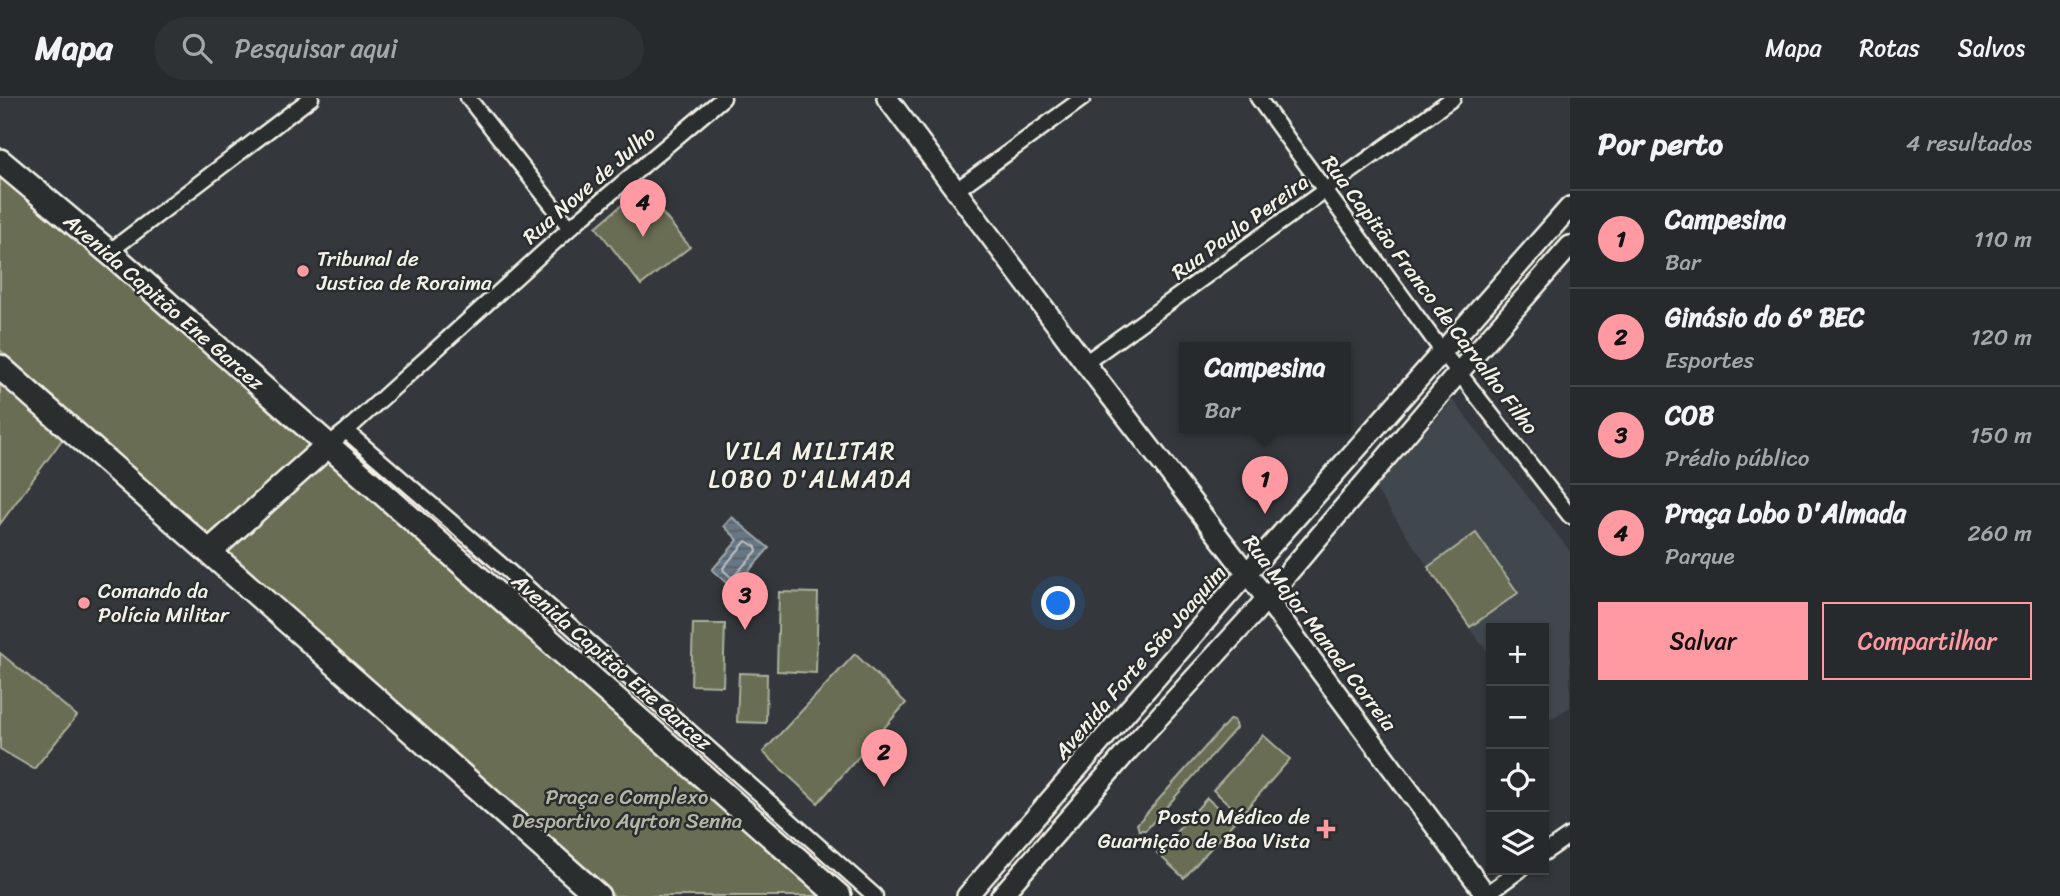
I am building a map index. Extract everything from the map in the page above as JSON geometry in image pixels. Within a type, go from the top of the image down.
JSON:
[{"type":"main road","name":"Avenida Capitão Ene Garcez","points":[[0,161],[109,252],[839,896]]},
{"type":"main road","points":[[0,367],[598,896]]},
{"type":"main road","points":[[209,552],[327,446]]},
{"type":"street","points":[[109,252],[311,98]]},
{"type":"street","points":[[468,98],[570,228]]},
{"type":"street","name":"Rua Nove de Julho","points":[[327,446],[570,228],[723,98]]},
{"type":"street","name":"Rua Major Manoel Correia","points":[[887,98],[1085,363],[1266,598],[1485,895]]},
{"type":"street","points":[[955,191],[1083,98]]},
{"type":"street","name":"Rua Capitão Franco de Carvalho Filho","points":[[1258,98],[1442,351],[1570,516]]},
{"type":"street","name":"Rua Paulo Pereira","points":[[1085,363],[1453,98]]},
{"type":"street","name":"Avenida Forte São Joaquim","points":[[967,896],[1570,207]]},
{"type":"street","points":[[1001,896],[1266,598],[1570,246]]},
{"type":"street","name":"Avenida Capitão Ene Garcez","points":[[346,431],[521,582],[875,896]]},
{"type":"street","points":[[1105,737],[1125,754]]},
{"type":"street","points":[[1549,850],[1570,835]]},
{"type":"street","points":[[1485,895],[1513,875]]},
{"type":"shaded area","points":[[1453,400],[1570,551],[1570,707],[1549,720],[1549,623],[1486,623],[1486,650],[1375,488]]},
{"type":"green space","name":"Praça e Complexo Desportivo Ayrton Senna","points":[[0,171],[839,896],[614,896],[0,350]]},
{"type":"green space","points":[[642,188],[690,247],[641,285],[596,227]]},
{"type":"green space","points":[[0,367],[70,429],[0,524]]},
{"type":"green space","points":[[1476,533],[1518,593],[1470,627],[1428,567]]},
{"type":"green space","points":[[779,592],[818,593],[816,673],[777,671]]},
{"type":"green space","points":[[693,624],[725,624],[723,686],[691,685]]},
{"type":"green space","points":[[0,653],[77,716],[34,769],[0,749]]},
{"type":"green space","points":[[855,654],[906,703],[818,803],[763,752]]},
{"type":"green space","points":[[739,673],[767,674],[766,723],[737,722]]},
{"type":"green space","points":[[1230,719],[1234,720],[1236,728],[1146,830],[1139,830],[1137,824]]},
{"type":"green space","points":[[1263,735],[1290,759],[1241,815],[1213,790]]},
{"type":"green space","points":[[1207,798],[1234,822],[1184,878],[1157,853]]},
{"type":"water","points":[[732,517],[769,548],[733,589],[712,570],[738,540],[724,526]]},
{"type":"place","name":"Praça Lobo D'Almada","points":[[643,237]]},
{"type":"place","name":"Tribunal de Justica de Roraima","points":[[303,271]]},
{"type":"place","name":"Campesina","points":[[1265,514]]},
{"type":"place","name":"Comando da Polícia Militar","points":[[84,603]]},
{"type":"place","name":"COB","points":[[745,630]]},
{"type":"place","name":"Ginásio do 6º BEC","points":[[884,787]]},
{"type":"place","name":"Posto Médico de Guarnição de Boa Vista","points":[[1326,829]]},
{"type":"district","name":"VILA MILITAR LOBO D'ALMADA","points":[[811,465]]}]
